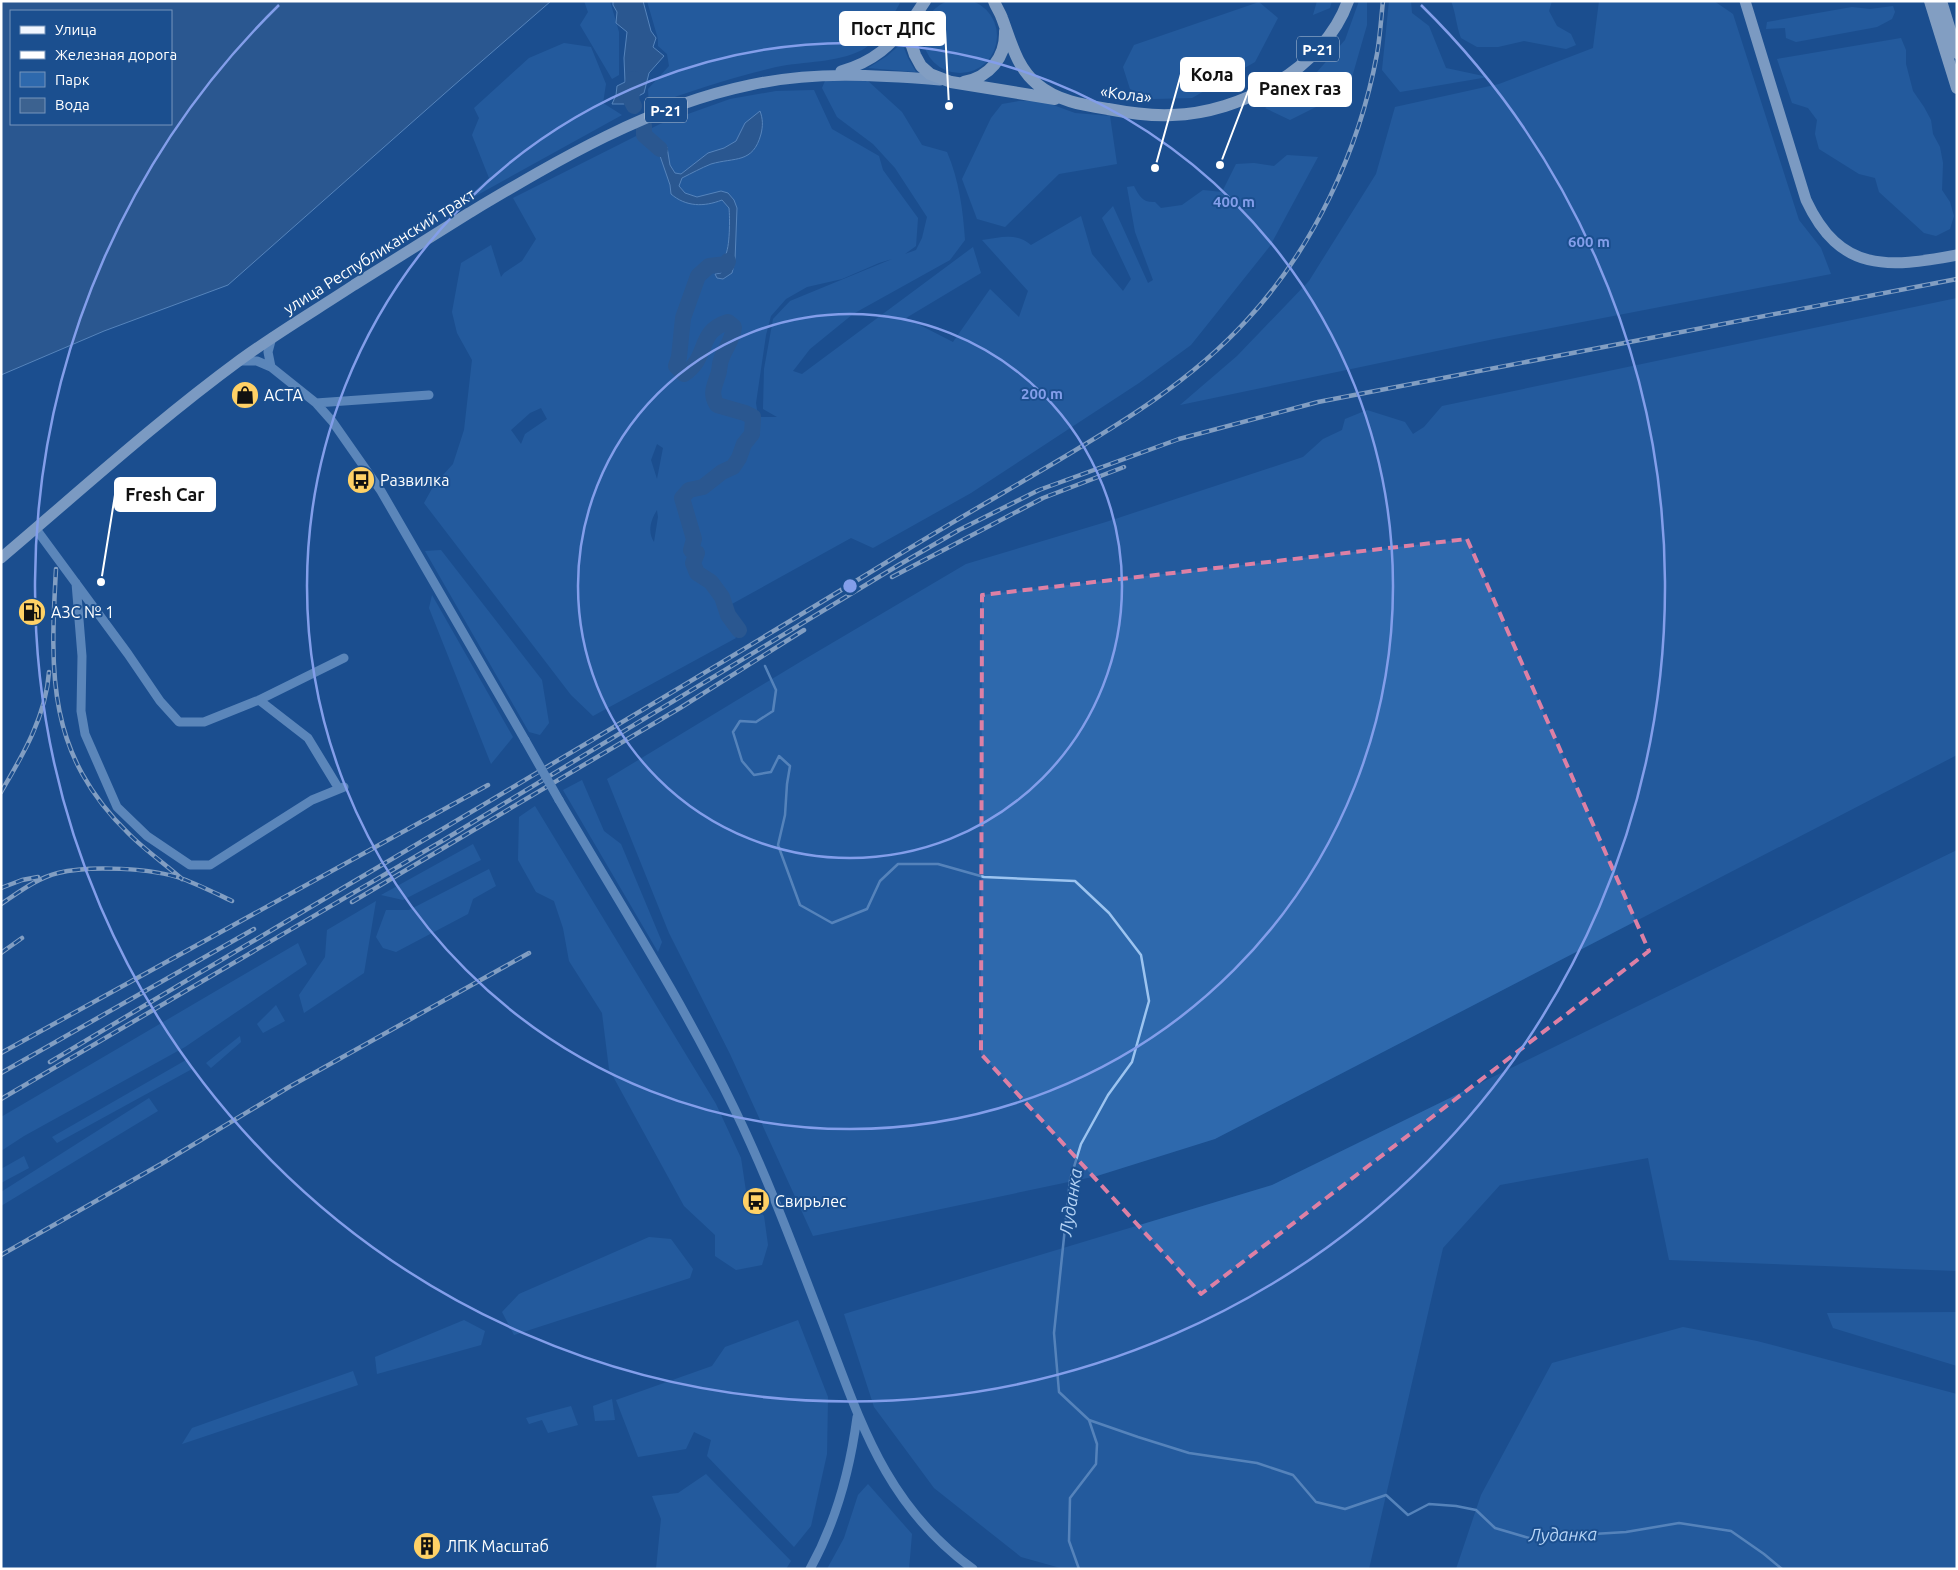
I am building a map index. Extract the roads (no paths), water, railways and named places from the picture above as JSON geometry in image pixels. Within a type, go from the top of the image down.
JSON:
[{"type":"highway","name":"Р-21","points":[[924,1],[913,19],[910,33],[914,55],[921,66],[930,74],[942,80],[1072,102]]},
{"type":"highway","name":"«Кола»","points":[[1005,27],[1020,66],[1029,77],[1045,90],[1072,102],[1125,112],[1174,115],[1193,113],[1236,102],[1264,91],[1290,74],[1316,51],[1334,28],[1348,1]]},
{"type":"highway","points":[[1930,1],[1957,88]]},
{"type":"highway","points":[[1941,1],[1957,53]]},
{"type":"highway","name":"Р-21","points":[[961,83],[974,80],[986,74],[996,64],[1002,53],[1005,27],[993,3]]},
{"type":"main road","points":[[1745,1],[1806,200],[1818,223],[1826,233],[1845,250],[1871,261],[1904,263],[1957,254]]},
{"type":"main road","name":"Р-21","points":[[827,75],[854,67],[874,57],[894,42],[913,19]]},
{"type":"main road","name":"Р-21","points":[[827,75],[872,75],[942,80]]},
{"type":"main road","name":"улица Республиканский тракт","points":[[1,558],[191,398],[272,337],[527,179],[583,147],[621,129],[686,103],[727,91],[773,81],[827,75]]},
{"type":"street","points":[[271,367],[268,352],[272,337]]},
{"type":"street","points":[[239,361],[257,361],[271,367],[316,403],[332,420],[381,491],[524,740],[676,998],[734,1108],[776,1203],[858,1416],[877,1458],[902,1500],[929,1531],[973,1569]]},
{"type":"street","points":[[316,403],[429,395]]},
{"type":"street","points":[[36,529],[128,654],[160,701],[179,722],[204,722],[259,700],[344,658]]},
{"type":"street","points":[[76,583],[82,656],[81,711],[85,734],[117,807],[147,836],[190,865],[210,865],[312,800],[341,788],[308,738],[259,700]]},
{"type":"street","points":[[810,1569],[834,1517],[846,1480],[858,1416]]},
{"type":"water","points":[[1,1],[551,1],[228,285],[104,331],[1,375]]},
{"type":"water","points":[[613,1],[643,1],[651,31],[656,38],[653,47],[664,56],[649,73],[644,93],[624,104],[612,104],[617,86],[625,82],[624,58],[627,32],[616,23],[617,12]]},
{"type":"water","points":[[760,111],[762,131],[758,144],[748,155],[711,164],[682,178],[679,186],[685,193],[697,197],[721,191],[728,193],[734,200],[737,208],[735,261],[732,273],[723,279],[717,278],[715,274],[721,273],[721,268],[709,266],[723,258],[727,252],[729,208],[722,200],[702,205],[683,201],[671,194],[670,185],[659,153],[643,140],[644,135],[651,136],[667,147],[670,165],[675,173],[681,174],[708,153],[724,148],[736,141],[745,123]]},
{"type":"waterway","name":"Луданка","points":[[634,79],[631,100],[634,106]]},
{"type":"waterway","name":"Луданка","points":[[644,126],[644,135],[660,149]]},
{"type":"waterway","name":"Луданка","points":[[728,261],[727,264],[709,266],[698,276],[683,318],[679,357],[676,366],[684,374],[697,360],[711,332],[718,326],[728,322],[734,327],[720,362],[719,373],[713,390],[714,397],[717,405],[753,417],[752,434],[744,444],[739,458],[733,467],[722,472],[703,487],[689,490],[682,498],[694,539],[691,550],[697,553],[693,563],[697,573],[711,582],[722,597],[728,615],[739,630]]},
{"type":"waterway","name":"Луданка","points":[[765,666],[776,690],[773,711],[756,722],[740,721],[733,732],[742,761],[754,775],[771,772],[779,756],[790,766],[785,815],[778,845],[800,905],[832,923],[867,909],[880,881],[898,864],[938,864],[984,877],[1075,881],[1109,913],[1141,955],[1149,1001],[1132,1062],[1108,1095],[1081,1144],[1070,1180],[1054,1333],[1059,1392],[1089,1420],[1189,1453],[1257,1463],[1293,1475],[1316,1502],[1345,1509],[1386,1495],[1408,1515],[1429,1504],[1456,1506],[1476,1510],[1495,1528],[1529,1538],[1626,1532],[1679,1523],[1731,1531],[1782,1569]]},
{"type":"waterway","points":[[1079,1569],[1069,1541],[1070,1498],[1096,1464],[1097,1444],[1089,1420]]},
{"type":"railway","points":[[50,1062],[1080,448],[1131,416],[1202,363],[1225,343],[1270,293],[1292,263],[1330,197],[1358,127],[1369,90],[1380,35],[1383,1]]},
{"type":"railway","points":[[1,1099],[442,841],[897,566],[959,530],[1039,490],[1179,439],[1318,402],[1957,279]]},
{"type":"railway","points":[[892,577],[1043,498],[1124,467]]},
{"type":"railway","points":[[56,569],[53,644],[55,678],[60,711],[68,743],[82,774],[102,804],[135,840],[182,879]]},
{"type":"railway","points":[[352,902],[680,708],[804,630]]},
{"type":"railway","points":[[1,792],[32,735],[43,704],[49,672]]},
{"type":"railway","points":[[1,1053],[488,785]]},
{"type":"railway","points":[[1,904],[28,886],[50,875],[103,868],[138,870],[170,875],[232,901]]},
{"type":"railway","points":[[1,888],[22,880],[38,877]]},
{"type":"railway","points":[[1,1073],[254,929]]},
{"type":"railway","points":[[1,953],[22,938]]},
{"type":"railway","points":[[1,1255],[161,1164],[289,1087],[529,953]]},
{"type":"place","name":"Пост ДПС","points":[[949,106]]},
{"type":"place","name":"Panex газ","points":[[1220,165]]},
{"type":"place","name":"Кола","points":[[1155,168]]},
{"type":"place","name":"АСТА","points":[[245,395]]},
{"type":"place","name":"Развилка","points":[[361,480]]},
{"type":"place","name":"Fresh Car","points":[[101,582]]},
{"type":"place","name":"АЗС № 1","points":[[32,612]]},
{"type":"place","name":"Свирьлес","points":[[756,1201]]},
{"type":"place","name":"ЛПК Масштаб","points":[[427,1546]]}]
